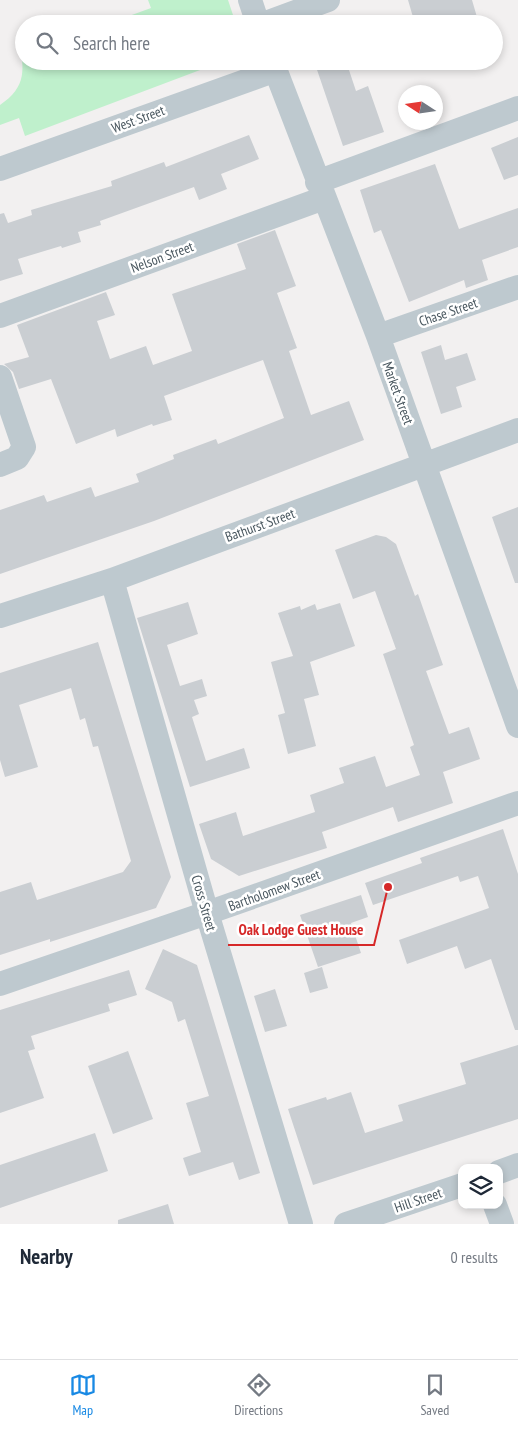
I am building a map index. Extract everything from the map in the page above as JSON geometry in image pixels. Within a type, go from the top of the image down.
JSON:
[{"type":"street","points":[[250,0],[255,15]]},
{"type":"street","points":[[287,15],[328,0]]},
{"type":"street","name":"West Street","points":[[0,169],[263,70]]},
{"type":"street","name":"Market Street","points":[[275,70],[320,190],[378,336],[518,726]]},
{"type":"street","name":"Nelson Street","points":[[0,316],[320,190],[518,108]]},
{"type":"street","name":"Chase Street","points":[[378,336],[518,287]]},
{"type":"street","points":[[0,377],[24,447],[17,458],[0,465]]},
{"type":"street","name":"Bathurst Street","points":[[0,616],[112,580],[518,430]]},
{"type":"street","name":"Cross Street","points":[[112,580],[207,913],[301,1224]]},
{"type":"street","name":"Bartholomew Street","points":[[0,984],[518,803]]},
{"type":"street","points":[[503,1171],[518,1165]]},
{"type":"street","name":"Hill Street","points":[[346,1224],[458,1186]]},
{"type":"street","points":[[496,1209],[502,1224]]},
{"type":"green space","points":[[148,0],[228,0],[233,15],[132,15],[151,8]]},
{"type":"green space","points":[[22,70],[200,70],[25,136],[19,118],[0,125],[0,105],[15,91],[22,76]]},
{"type":"building","points":[[408,0],[472,0],[476,15],[412,15]]},
{"type":"building","points":[[317,70],[349,70],[356,91],[368,86],[384,132],[343,146]]},
{"type":"building","points":[[249,135],[259,159],[221,174],[227,189],[199,200],[194,187],[100,221],[101,225],[78,232],[81,242],[18,259],[23,274],[0,281],[0,214],[4,213],[8,223],[32,215],[31,210],[112,186],[111,181],[164,162],[166,167]]},
{"type":"building","points":[[518,137],[518,175],[504,180],[491,148]]},
{"type":"building","points":[[435,164],[459,229],[518,208],[518,247],[482,260],[488,280],[466,288],[464,280],[409,302],[381,230],[374,233],[360,190]]},
{"type":"building","points":[[275,230],[296,286],[277,293],[297,348],[289,351],[311,415],[349,401],[364,440],[154,521],[0,574],[0,510],[44,495],[47,502],[91,487],[95,497],[139,482],[136,474],[174,459],[173,455],[216,439],[218,444],[284,418],[263,360],[164,396],[172,420],[153,426],[152,424],[117,437],[115,429],[76,444],[51,379],[19,389],[13,372],[4,364],[29,357],[17,325],[106,292],[115,315],[97,321],[110,359],[146,346],[153,365],[192,351],[172,294],[246,269],[237,244]]},
{"type":"building","points":[[441,345],[445,360],[467,353],[476,380],[456,387],[462,407],[441,414],[421,352]]},
{"type":"building","points":[[518,507],[518,583],[515,583],[492,517]]},
{"type":"building","points":[[376,535],[386,537],[396,544],[415,596],[418,594],[443,665],[426,671],[449,734],[469,727],[480,759],[443,772],[453,803],[398,822],[393,807],[322,832],[327,848],[239,876],[211,859],[199,824],[236,812],[243,836],[315,812],[310,795],[344,783],[339,768],[375,756],[386,787],[420,775],[410,747],[414,745],[383,654],[396,649],[375,591],[353,599],[335,550]]},
{"type":"building","points":[[188,602],[198,634],[167,645],[180,686],[202,679],[207,696],[194,700],[199,714],[192,717],[206,761],[244,748],[250,768],[190,787],[137,618]]},
{"type":"building","points":[[340,603],[355,646],[310,662],[319,695],[304,699],[316,746],[288,754],[278,715],[285,713],[271,662],[293,656],[278,613],[300,606],[301,610],[315,604],[317,610]]},
{"type":"building","points":[[98,642],[171,877],[156,908],[50,942],[50,939],[0,955],[0,892],[31,882],[37,900],[123,872],[131,861],[98,746],[93,747],[85,718],[80,720],[71,688],[19,705],[38,767],[5,777],[0,760],[0,673]]},
{"type":"building","points":[[503,829],[518,874],[518,1030],[515,1030],[491,959],[465,969],[457,946],[407,964],[399,940],[489,908],[478,876],[460,882],[458,876],[373,905],[365,883],[422,863],[420,858]]},
{"type":"building","points":[[361,895],[368,917],[351,923],[361,953],[318,967],[300,915]]},
{"type":"building","points":[[163,949],[197,965],[260,1173],[239,1180],[233,1162],[189,1176],[183,1158],[201,1152],[186,1103],[209,1096],[185,1019],[178,1022],[172,1002],[145,989]]},
{"type":"building","points":[[322,967],[328,988],[310,993],[304,973]]},
{"type":"building","points":[[129,970],[137,995],[108,1004],[110,1011],[31,1036],[35,1049],[28,1051],[44,1098],[0,1113],[0,1010]]},
{"type":"building","points":[[275,989],[287,1026],[265,1032],[254,996]]},
{"type":"building","points":[[518,1045],[518,1119],[313,1185],[288,1109],[326,1097],[327,1100],[351,1092],[365,1133],[403,1121],[398,1105],[466,1084],[460,1063]]},
{"type":"building","points":[[128,1051],[153,1119],[113,1134],[88,1066]]},
{"type":"building","points":[[95,1133],[108,1171],[0,1208],[0,1165]]},
{"type":"building","points":[[168,1204],[174,1224],[118,1224],[118,1220]]},
{"type":"place","name":"Oak Lodge Guest House","points":[[388,887]]}]
